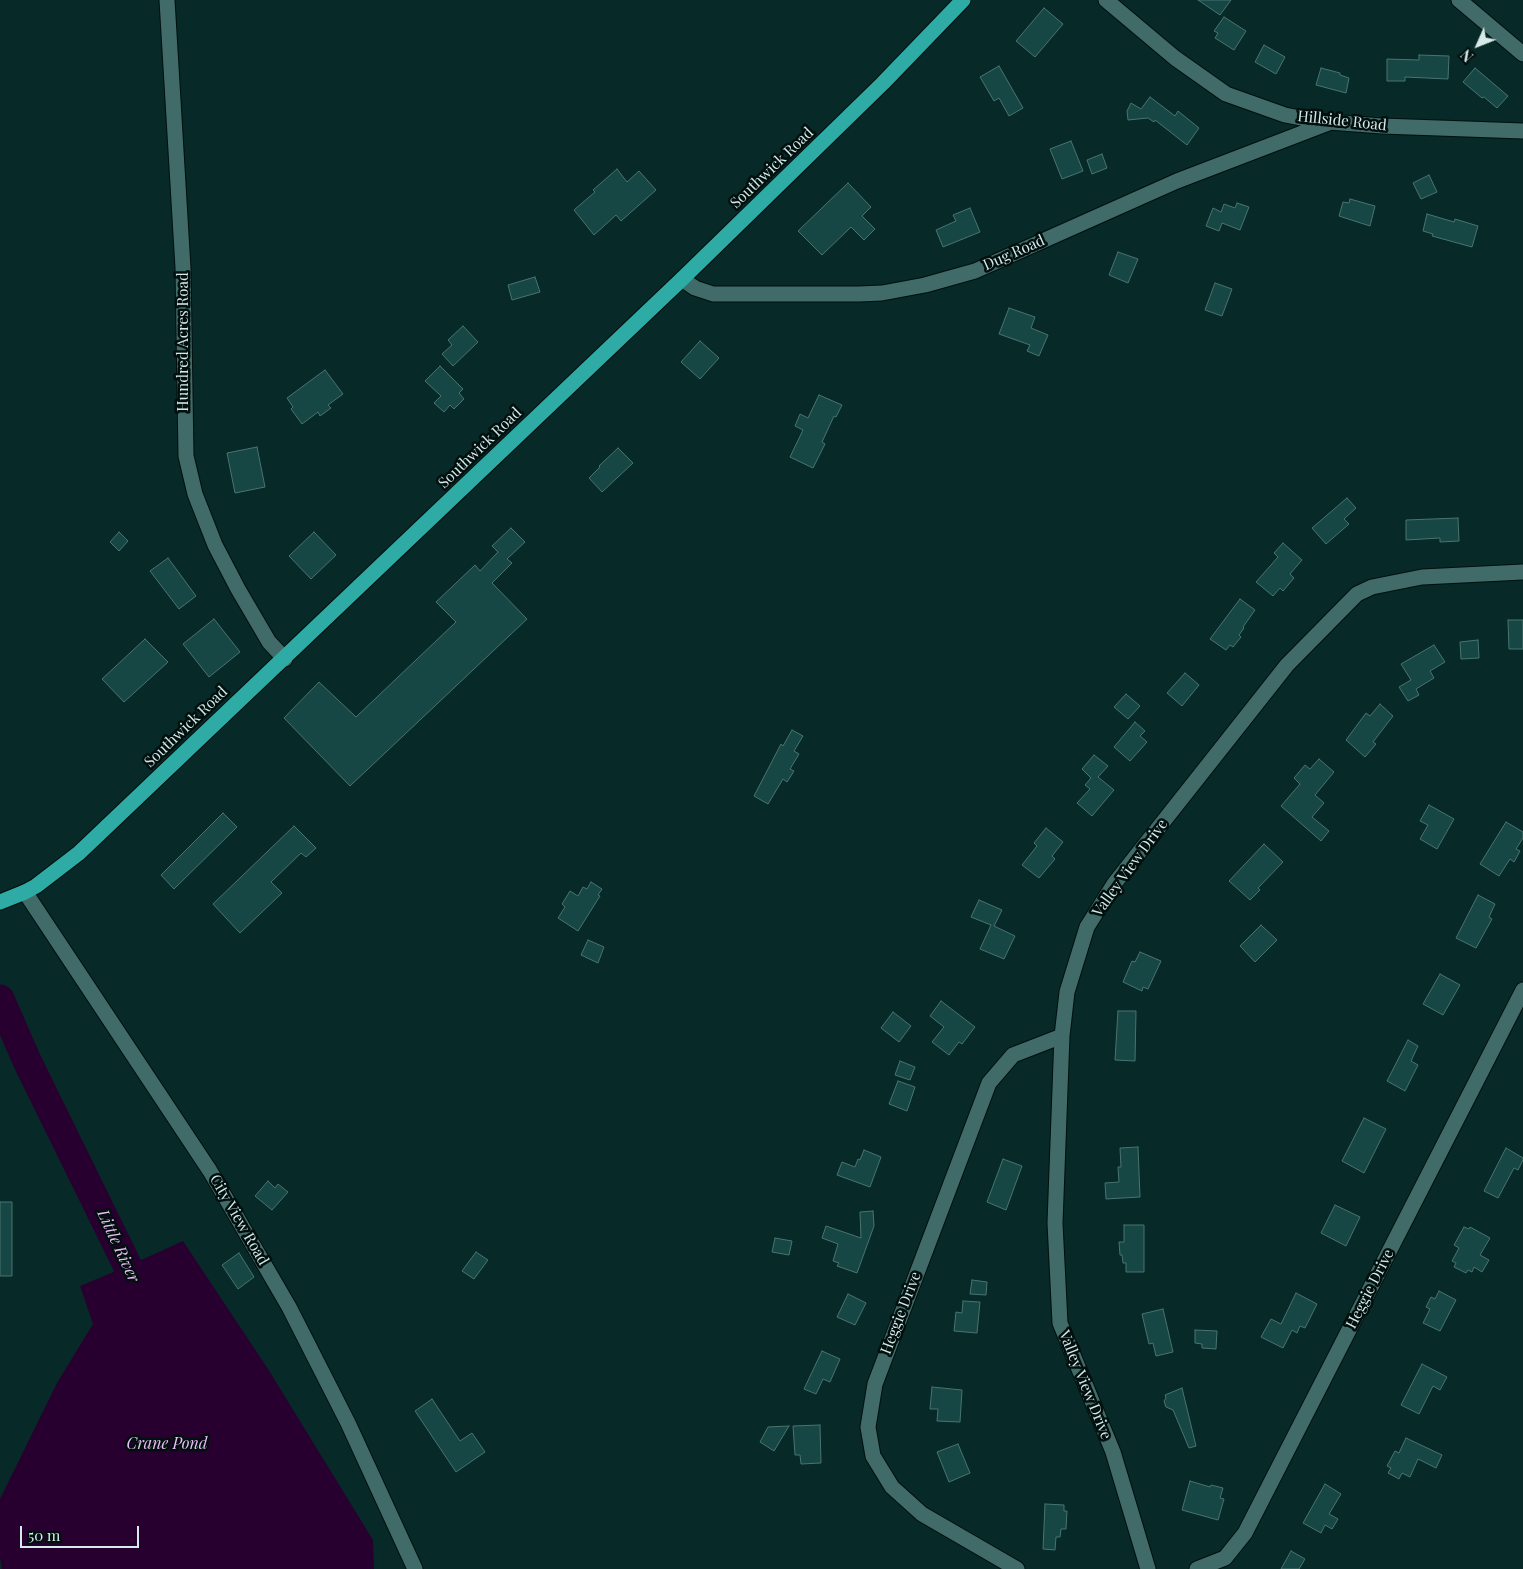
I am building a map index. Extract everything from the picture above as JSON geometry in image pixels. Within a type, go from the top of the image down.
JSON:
[{"type":"highway","name":"Southwick Road","points":[[2,901],[25,892],[79,853],[285,659],[682,279],[883,83],[963,0]]},
{"type":"street","name":"Hundred Acres Road","points":[[167,0],[183,268],[186,456],[195,494],[215,545],[269,642],[285,659]]},
{"type":"street","name":"Hillside Road","points":[[1106,0],[1175,58],[1226,94],[1285,115],[1330,122],[1382,126],[1523,132]]},
{"type":"street","points":[[1459,0],[1523,54]]},
{"type":"street","name":"Dug Road","points":[[682,279],[695,288],[713,294],[859,294],[925,285],[975,270],[1177,181],[1330,122]]},
{"type":"street","name":"Valley View Drive","points":[[1148,1569],[1113,1452],[1060,1323],[1054,1223],[1062,1036],[1067,992],[1087,927],[1114,884],[1287,665],[1357,594],[1372,586],[1422,577],[1523,572]]},
{"type":"street","name":"City View Road","points":[[25,892],[210,1171],[289,1308],[348,1423],[415,1569]]},
{"type":"street","name":"Heggie Drive","points":[[1197,1569],[1225,1558],[1245,1533],[1523,990]]},
{"type":"street","name":"Heggie Drive","points":[[1017,1569],[922,1514],[892,1487],[873,1456],[868,1427],[874,1384],[989,1083],[1012,1055],[1062,1036]]},
{"type":"water","name":"Crane Pond","points":[[183,1241],[268,1369],[373,1540],[374,1569],[2,1569],[0,1558],[0,1499],[57,1383],[93,1324],[80,1286]]},
{"type":"building","points":[[1198,0],[1231,0],[1220,15]]},
{"type":"building","points":[[1044,8],[1063,24],[1035,57],[1016,41]]},
{"type":"building","points":[[1224,17],[1246,31],[1234,50],[1215,38],[1218,33],[1214,31]]},
{"type":"building","points":[[1264,45],[1285,57],[1276,74],[1255,62]]},
{"type":"building","points":[[1419,55],[1449,56],[1448,79],[1405,77],[1405,81],[1387,81],[1387,59],[1419,60]]},
{"type":"building","points":[[999,66],[1023,108],[1009,116],[999,98],[994,101],[980,77]]},
{"type":"building","points":[[1321,68],[1340,73],[1340,75],[1349,78],[1346,93],[1316,85]]},
{"type":"building","points":[[1475,68],[1508,96],[1497,108],[1463,82]]},
{"type":"building","points":[[1150,97],[1175,116],[1178,111],[1199,128],[1187,145],[1155,120],[1154,122],[1148,118],[1128,120],[1127,111],[1131,103],[1141,109]]},
{"type":"building","points":[[1071,141],[1083,171],[1062,179],[1050,149]]},
{"type":"building","points":[[1102,154],[1107,168],[1092,174],[1087,160]]},
{"type":"building","points":[[617,169],[627,182],[639,171],[656,190],[621,221],[616,215],[594,235],[574,210]]},
{"type":"building","points":[[1429,175],[1437,192],[1421,199],[1413,183]]},
{"type":"building","points":[[848,183],[871,207],[862,216],[875,229],[864,240],[851,227],[822,255],[798,231]]},
{"type":"building","points":[[1350,199],[1375,206],[1370,226],[1339,216],[1343,202],[1349,203]]},
{"type":"building","points":[[1237,203],[1249,207],[1240,230],[1222,223],[1219,231],[1206,226],[1213,208],[1221,212],[1224,204],[1235,208]]},
{"type":"building","points":[[970,208],[980,232],[943,247],[936,230],[956,221],[953,215]]},
{"type":"building","points":[[1427,214],[1454,222],[1455,219],[1478,226],[1472,247],[1432,236],[1433,234],[1423,231]]},
{"type":"building","points":[[1118,252],[1138,259],[1128,283],[1109,275]]},
{"type":"building","points":[[535,277],[540,292],[512,300],[508,285]]},
{"type":"building","points":[[1215,283],[1232,289],[1222,316],[1205,310]]},
{"type":"building","points":[[1009,308],[1035,317],[1031,328],[1048,335],[1039,356],[1027,351],[1030,345],[999,334]]},
{"type":"building","points":[[463,326],[478,342],[453,366],[442,354],[452,345],[448,340]]},
{"type":"building","points":[[700,341],[719,358],[700,379],[681,362]]},
{"type":"building","points":[[440,366],[463,389],[459,393],[464,399],[454,409],[450,405],[444,412],[434,403],[441,396],[425,381]]},
{"type":"building","points":[[325,370],[343,394],[328,405],[331,408],[320,416],[318,412],[302,424],[291,409],[293,407],[287,398]]},
{"type":"building","points":[[819,395],[842,405],[836,417],[834,416],[822,442],[825,444],[813,468],[790,457],[803,430],[795,426],[800,414],[808,418]]},
{"type":"building","points":[[257,447],[265,487],[235,493],[227,453]]},
{"type":"building","points":[[618,448],[633,463],[602,492],[589,478]]},
{"type":"building","points":[[1347,498],[1356,508],[1344,519],[1349,524],[1326,544],[1312,528]]},
{"type":"building","points":[[1458,518],[1459,541],[1440,542],[1440,538],[1406,540],[1406,520]]},
{"type":"building","points":[[511,528],[525,542],[507,559],[512,563],[492,583],[527,619],[350,786],[284,718],[319,682],[356,717],[456,622],[436,602],[475,565],[480,571],[498,552],[492,546]]},
{"type":"building","points":[[119,532],[128,541],[119,551],[110,542]]},
{"type":"building","points":[[314,532],[336,555],[311,579],[289,556]]},
{"type":"building","points":[[1283,543],[1302,560],[1290,574],[1294,578],[1283,591],[1280,588],[1273,596],[1256,582],[1278,557],[1274,553]]},
{"type":"building","points":[[168,558],[196,596],[179,609],[150,571]]},
{"type":"building","points":[[1240,599],[1255,610],[1243,627],[1239,635],[1241,637],[1233,647],[1230,645],[1226,650],[1210,639]]},
{"type":"building","points":[[214,619],[240,652],[209,677],[183,644]]},
{"type":"building","points":[[1508,620],[1523,620],[1523,649],[1509,649]]},
{"type":"building","points":[[145,639],[168,662],[124,702],[102,679]]},
{"type":"building","points":[[1478,640],[1479,658],[1461,659],[1460,642]]},
{"type":"building","points":[[1434,645],[1445,662],[1430,671],[1434,678],[1416,689],[1419,695],[1408,701],[1399,687],[1411,680],[1401,664]]},
{"type":"building","points":[[1185,673],[1199,685],[1182,706],[1167,693]]},
{"type":"building","points":[[1126,694],[1140,706],[1128,719],[1114,707]]},
{"type":"building","points":[[1380,704],[1393,716],[1373,742],[1376,744],[1365,757],[1346,740],[1366,713],[1370,716]]},
{"type":"building","points":[[1135,722],[1145,731],[1140,736],[1147,742],[1130,761],[1114,747]]},
{"type":"building","points":[[792,730],[803,736],[794,751],[799,754],[790,769],[794,771],[787,782],[783,779],[768,804],[754,796],[781,744],[783,746]]},
{"type":"building","points":[[1094,755],[1108,766],[1098,777],[1114,790],[1092,816],[1077,803],[1090,789],[1085,785],[1091,778],[1082,769]]},
{"type":"building","points":[[1319,759],[1334,772],[1315,795],[1324,803],[1312,817],[1329,831],[1321,841],[1281,806],[1300,784],[1294,778],[1305,765],[1310,769]]},
{"type":"building","points":[[1429,805],[1454,819],[1437,849],[1420,839],[1428,825],[1420,821]]},
{"type":"building","points":[[223,813],[237,827],[174,889],[161,875]]},
{"type":"building","points":[[1506,822],[1523,832],[1523,838],[1516,849],[1520,851],[1514,862],[1510,859],[1499,876],[1480,864]]},
{"type":"building","points":[[294,826],[316,848],[306,857],[301,853],[271,882],[282,893],[240,933],[213,904]]},
{"type":"building","points":[[1046,828],[1063,842],[1052,856],[1055,859],[1039,878],[1022,865],[1037,846],[1034,843]]},
{"type":"building","points":[[1264,844],[1283,862],[1258,888],[1260,890],[1250,900],[1229,881]]},
{"type":"building","points":[[591,882],[602,889],[598,895],[600,896],[578,931],[558,918],[565,907],[562,904],[570,891],[578,896],[583,887],[587,889]]},
{"type":"building","points":[[1478,895],[1495,904],[1489,917],[1492,919],[1476,948],[1456,938]]},
{"type":"building","points":[[979,900],[1002,910],[994,926],[1015,936],[1004,959],[980,949],[991,925],[971,917]]},
{"type":"building","points":[[1261,925],[1277,940],[1255,962],[1240,946]]},
{"type":"building","points":[[588,940],[604,947],[598,963],[581,955]]},
{"type":"building","points":[[1140,952],[1161,961],[1148,989],[1143,987],[1142,991],[1123,982],[1132,961],[1135,962]]},
{"type":"building","points":[[1440,974],[1460,985],[1443,1015],[1423,1004]]},
{"type":"building","points":[[941,1001],[975,1027],[962,1044],[959,1042],[949,1055],[932,1042],[944,1027],[930,1016]]},
{"type":"building","points":[[1118,1011],[1136,1011],[1135,1061],[1115,1060]]},
{"type":"building","points":[[893,1012],[911,1026],[899,1042],[881,1028]]},
{"type":"building","points":[[1408,1040],[1418,1046],[1411,1061],[1418,1065],[1405,1091],[1387,1081]]},
{"type":"building","points":[[900,1061],[915,1067],[910,1080],[895,1075]]},
{"type":"building","points":[[898,1081],[915,1087],[907,1111],[889,1104]]},
{"type":"building","points":[[1364,1118],[1386,1129],[1364,1173],[1342,1161]]},
{"type":"building","points":[[1138,1147],[1140,1197],[1106,1199],[1105,1183],[1119,1182],[1118,1167],[1121,1167],[1120,1148]]},
{"type":"building","points":[[1506,1148],[1523,1158],[1523,1160],[1518,1170],[1514,1168],[1498,1198],[1484,1191]]},
{"type":"building","points":[[864,1150],[881,1157],[870,1187],[837,1175],[842,1162],[855,1167]]},
{"type":"building","points":[[1003,1159],[1022,1166],[1006,1210],[987,1202]]},
{"type":"building","points":[[268,1181],[275,1188],[278,1184],[288,1192],[272,1210],[255,1196]]},
{"type":"building","points":[[0,1202],[12,1202],[12,1276],[0,1276]]},
{"type":"building","points":[[1335,1205],[1360,1217],[1346,1246],[1321,1233]]},
{"type":"building","points":[[873,1211],[874,1226],[857,1273],[837,1266],[839,1263],[833,1261],[838,1244],[822,1238],[826,1226],[861,1238],[860,1212]]},
{"type":"building","points":[[1124,1225],[1144,1225],[1144,1272],[1126,1272],[1126,1263],[1123,1263],[1122,1255],[1120,1255],[1119,1242],[1124,1242]]},
{"type":"building","points":[[1464,1227],[1469,1229],[1470,1227],[1490,1238],[1480,1255],[1489,1260],[1482,1272],[1474,1267],[1472,1272],[1468,1270],[1466,1273],[1454,1267],[1456,1263],[1452,1261],[1459,1248],[1454,1245]]},
{"type":"building","points":[[775,1238],[792,1241],[789,1255],[772,1252]]},
{"type":"building","points":[[476,1252],[488,1260],[474,1279],[462,1271]]},
{"type":"building","points":[[239,1253],[254,1277],[238,1289],[222,1265]]},
{"type":"building","points":[[972,1280],[987,1282],[986,1295],[970,1294]]},
{"type":"building","points":[[1439,1291],[1456,1300],[1440,1331],[1423,1323],[1430,1309],[1426,1307],[1431,1297],[1435,1299]]},
{"type":"building","points":[[1296,1293],[1317,1304],[1305,1328],[1300,1326],[1297,1333],[1292,1330],[1283,1348],[1261,1337],[1271,1319],[1281,1324]]},
{"type":"building","points":[[848,1294],[866,1303],[855,1325],[837,1317]]},
{"type":"building","points":[[963,1301],[980,1302],[977,1333],[954,1331],[956,1312],[962,1313]]},
{"type":"building","points":[[1163,1309],[1173,1352],[1156,1356],[1153,1343],[1149,1344],[1142,1314]]},
{"type":"building","points":[[1195,1330],[1217,1331],[1216,1349],[1202,1348],[1202,1344],[1195,1343]]},
{"type":"building","points":[[822,1351],[840,1359],[830,1382],[823,1379],[816,1394],[804,1389]]},
{"type":"building","points":[[1422,1364],[1447,1377],[1440,1390],[1433,1386],[1419,1414],[1401,1405]]},
{"type":"building","points":[[932,1387],[962,1390],[960,1422],[937,1421],[938,1409],[930,1409]]},
{"type":"building","points":[[1182,1388],[1196,1446],[1189,1448],[1173,1410],[1166,1407],[1164,1401],[1165,1395]]},
{"type":"building","points":[[432,1399],[460,1441],[472,1433],[485,1452],[456,1472],[415,1411]]},
{"type":"building","points":[[820,1425],[821,1463],[801,1464],[800,1455],[795,1455],[793,1426]]},
{"type":"building","points":[[789,1426],[774,1451],[760,1442],[768,1427]]},
{"type":"building","points":[[1406,1438],[1442,1455],[1436,1468],[1418,1459],[1410,1477],[1402,1473],[1399,1479],[1388,1473],[1391,1468],[1387,1466],[1395,1451],[1399,1453]]},
{"type":"building","points":[[958,1444],[970,1473],[949,1482],[937,1452]]},
{"type":"building","points":[[1190,1481],[1210,1487],[1211,1485],[1223,1488],[1220,1498],[1224,1499],[1218,1520],[1182,1510]]},
{"type":"building","points":[[1325,1484],[1341,1494],[1329,1514],[1338,1519],[1332,1529],[1325,1525],[1321,1533],[1303,1523]]},
{"type":"building","points":[[1045,1504],[1064,1505],[1064,1511],[1067,1511],[1066,1529],[1061,1529],[1060,1537],[1056,1537],[1055,1550],[1043,1549]]},
{"type":"building","points":[[1291,1551],[1305,1559],[1299,1569],[1281,1569]]},
{"type":"waterway","name":"Little River","points":[[0,999],[28,1063],[138,1287],[134,1303]]}]
